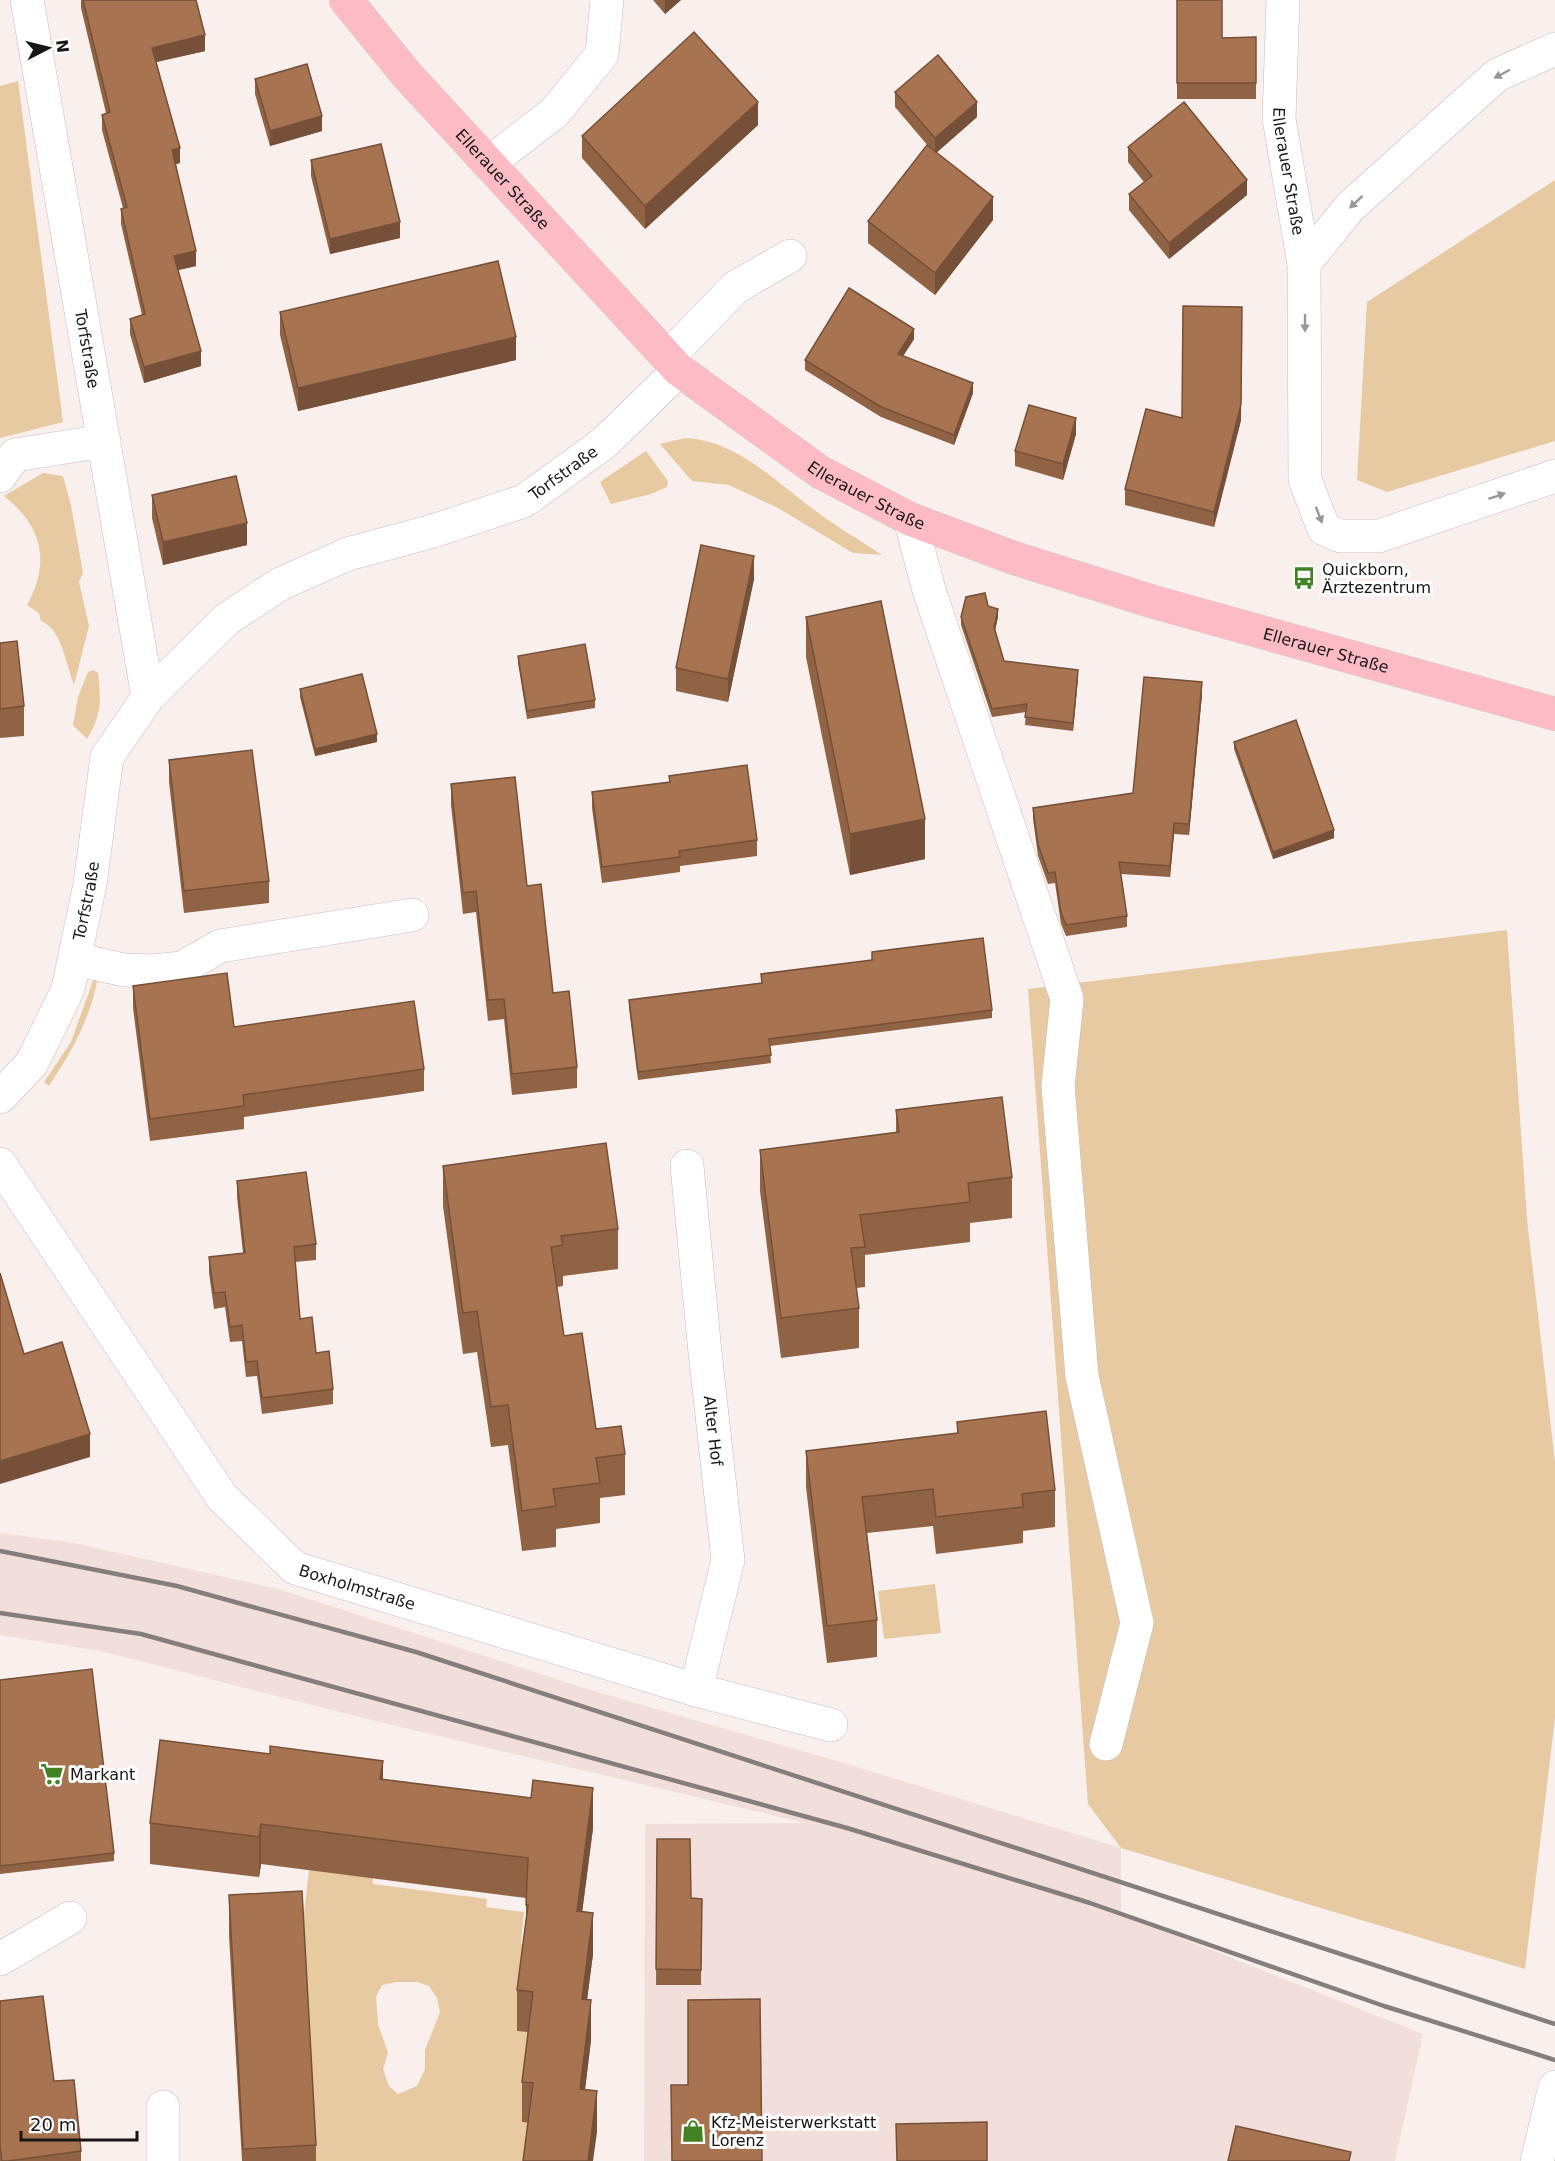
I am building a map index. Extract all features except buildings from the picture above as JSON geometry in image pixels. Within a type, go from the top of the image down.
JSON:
[{"type":"main road","name":"Ellerauer Straße","points":[[346,0],[406,75],[673,363],[820,472],[910,519],[1014,558],[1154,602],[1555,714]]},
{"type":"street","name":"Torfstraße","points":[[27,0],[148,696]]},
{"type":"street","points":[[488,164],[555,112],[602,54],[607,0]]},
{"type":"street","name":"Ellerauer Straße","points":[[1283,0],[1279,119],[1304,264],[1305,480],[1324,529],[1340,536],[1378,536],[1555,476]]},
{"type":"street","points":[[1304,264],[1350,207],[1497,75],[1555,49]]},
{"type":"street","name":"Torfstraße","points":[[0,1097],[32,1063],[68,989],[90,884],[107,757],[148,696],[227,619],[280,584],[348,554],[433,531],[524,501],[604,443],[736,287],[790,256]]},
{"type":"street","points":[[0,476],[15,455],[104,441]]},
{"type":"street","points":[[910,519],[929,590],[1067,999],[1058,1086],[1082,1376],[1137,1623],[1106,1744]]},
{"type":"street","points":[[75,959],[124,970],[152,971],[182,968],[220,946],[412,915]]},
{"type":"street","name":"Boxholmstraße","points":[[0,1164],[222,1497],[295,1568],[696,1690],[831,1725]]},
{"type":"street","name":"Alter Hof","points":[[687,1166],[728,1560],[696,1690]]},
{"type":"street","points":[[0,1959],[70,1917]]},
{"type":"street","points":[[1537,2161],[1555,2087]]},
{"type":"street","points":[[163,2107],[163,2161]]},
{"type":"shaded area","points":[[18,81],[63,422],[0,438],[0,86]]},
{"type":"shaded area","points":[[1555,180],[1555,441],[1387,492],[1357,480],[1367,302]]},
{"type":"shaded area","points":[[685,438],[703,440],[720,446],[752,462],[827,519],[882,555],[853,553],[778,508],[729,485],[692,481],[660,444]]},
{"type":"shaded area","points":[[646,451],[668,481],[667,487],[651,494],[611,504],[600,482]]},
{"type":"shaded area","points":[[43,473],[63,476],[71,505],[83,573],[79,582],[89,626],[74,685],[59,639],[48,625],[41,621],[39,613],[27,605],[39,574],[39,546],[27,520],[4,496]]},
{"type":"shaded area","points":[[93,670],[98,673],[99,707],[87,739],[73,725],[78,697],[88,672]]},
{"type":"shaded area","points":[[1507,930],[1527,1219],[1555,1462],[1555,1718],[1525,1969],[1121,1848],[1088,1804],[1028,989]]},
{"type":"shaded area","points":[[98,976],[91,1006],[80,1034],[49,1086],[44,1082],[71,1042],[94,978]]},
{"type":"shaded area","points":[[0,1533],[74,1543],[278,1589],[587,1689],[844,1763],[1121,1848],[1121,1914],[1423,2034],[1395,2161],[644,2161],[645,1824],[805,1823],[359,1717],[101,1651],[0,1635]]},
{"type":"shaded area","points":[[935,1584],[941,1633],[884,1639],[878,1591]]},
{"type":"shaded area","points":[[309,1870],[373,1878],[373,1884],[487,1899],[486,1907],[524,1912],[521,1944],[528,1946],[533,2033],[522,2122],[533,2124],[528,2161],[315,2161],[302,1932]],"holes":[[[417,1982],[429,1986],[437,1998],[440,2012],[425,2050],[425,2069],[417,2086],[398,2094],[389,2086],[383,2069],[388,2053],[378,2024],[376,1997],[382,1985]]]},
{"type":"railway","points":[[0,1551],[177,1586],[416,1652],[1555,2024]]},
{"type":"railway","points":[[0,1613],[141,1634],[847,1828],[1090,1903],[1384,2006],[1555,2060]]},
{"type":"place","name":"Quickborn, Ärztezentrum","points":[[1304,578]]},
{"type":"place","name":"Markant","points":[[52,1774]]},
{"type":"place","name":"Kfz-Meisterwerkstatt Lorenz","points":[[693,2131]]}]
